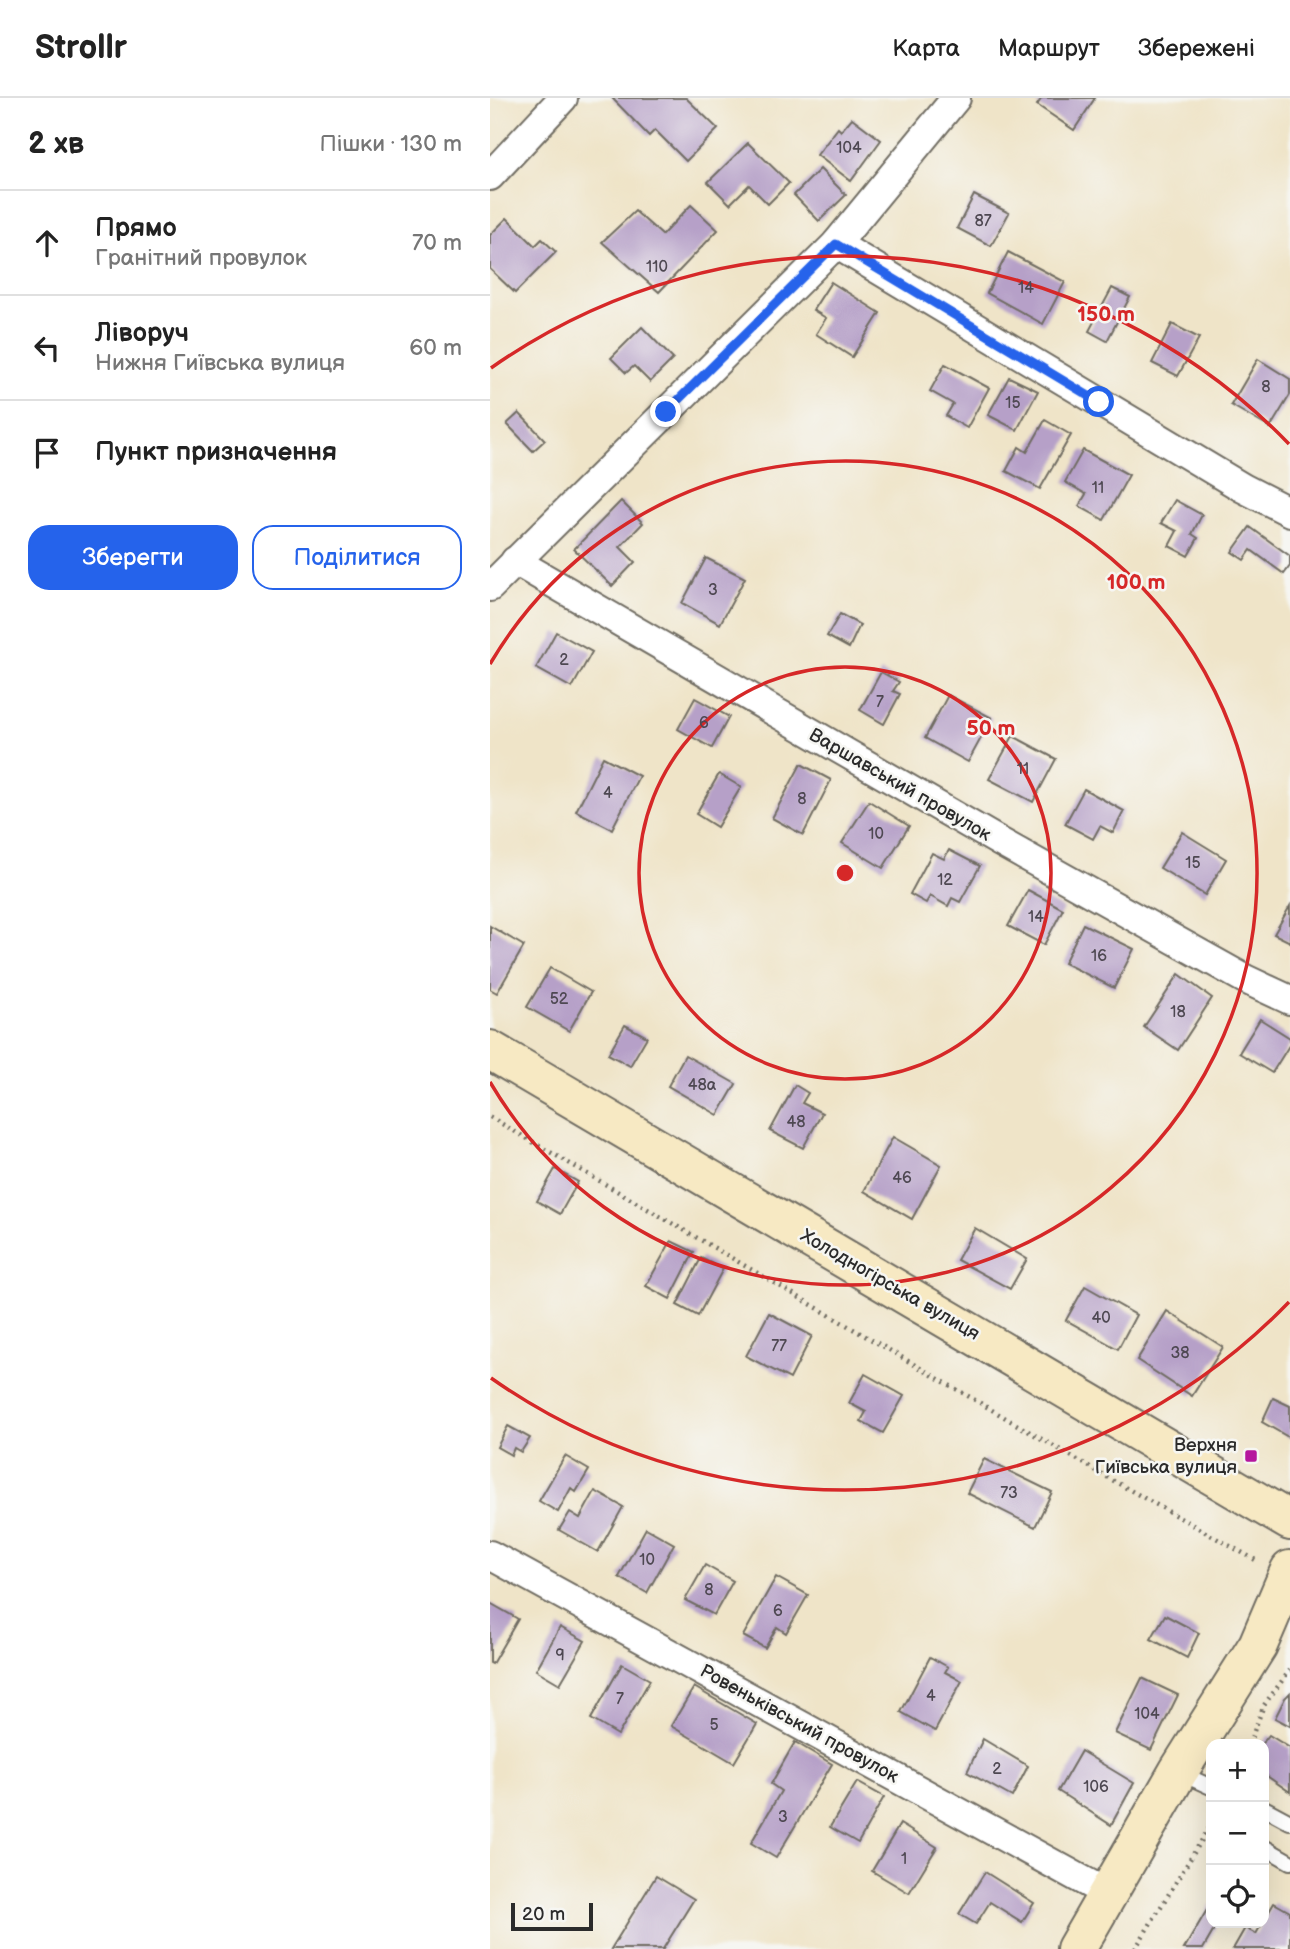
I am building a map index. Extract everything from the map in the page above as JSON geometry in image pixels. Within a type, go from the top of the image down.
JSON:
[{"type":"main road","name":"Холодногірська вулиця","points":[[490,1050],[1290,1521]]},
{"type":"main road","points":[[1076,1949],[1108,1894],[1195,1780],[1288,1574]]},
{"type":"street","points":[[490,176],[563,98]]},
{"type":"street","points":[[490,587],[836,244],[956,98]]},
{"type":"street","points":[[836,244],[1243,488],[1290,512]]},
{"type":"street","name":"Варшавський провулок","points":[[515,561],[1000,842],[1245,979],[1290,1000]]},
{"type":"street","name":"Ровеньківський провулок","points":[[490,1555],[1108,1894]]},
{"type":"lane","points":[[1269,1811],[1290,1822]]},
{"type":"lane","points":[[1269,1850],[1290,1862]]},
{"type":"path","points":[[490,1117],[1112,1480],[1288,1574]]},
{"type":"path","points":[[1251,1739],[1264,1705],[1290,1670]]},
{"type":"path","points":[[1135,1949],[1206,1833]]},
{"type":"building","points":[[612,98],[686,98],[718,129],[686,161],[655,130],[649,136]]},
{"type":"building","points":[[1042,98],[1095,98],[1074,130],[1037,105]]},
{"type":"building","points":[[852,118],[881,140],[851,181],[817,155],[838,128],[841,131]]},
{"type":"building","points":[[748,143],[789,183],[768,204],[749,185],[730,204],[708,182]]},
{"type":"building","points":[[820,169],[846,195],[819,221],[794,195]]},
{"type":"building","points":[[974,195],[1009,213],[991,246],[957,228]]},
{"type":"building","points":[[691,205],[718,230],[659,292],[602,242],[635,211],[662,235]]},
{"type":"building","points":[[507,218],[535,246],[542,239],[556,252],[515,293],[490,269],[490,235]]},
{"type":"building","points":[[1008,252],[1065,282],[1043,324],[987,293]]},
{"type":"building","points":[[831,282],[880,313],[852,357],[816,334],[826,318],[813,310]]},
{"type":"building","points":[[1112,288],[1130,297],[1107,341],[1089,331]]},
{"type":"building","points":[[1172,324],[1199,338],[1178,376],[1152,363]]},
{"type":"building","points":[[642,327],[673,359],[650,382],[634,366],[626,373],[611,358]]},
{"type":"building","points":[[1258,359],[1290,379],[1290,395],[1270,428],[1231,405]]},
{"type":"building","points":[[945,364],[989,388],[967,428],[946,416],[953,404],[930,391]]},
{"type":"building","points":[[1009,377],[1038,391],[1017,430],[988,415]]},
{"type":"building","points":[[519,413],[545,440],[533,451],[507,424]]},
{"type":"building","points":[[1045,420],[1071,435],[1040,489],[1006,471],[1019,447],[1027,452]]},
{"type":"building","points":[[1083,450],[1129,475],[1104,520],[1079,506],[1086,494],[1065,482]]},
{"type":"building","points":[[1175,500],[1202,515],[1192,534],[1198,538],[1188,556],[1169,546],[1177,531],[1161,523]]},
{"type":"building","points":[[621,501],[643,523],[620,547],[635,562],[612,586],[574,549]]},
{"type":"building","points":[[1250,527],[1290,556],[1290,566],[1284,574],[1251,550],[1244,560],[1232,552]]},
{"type":"building","points":[[706,558],[745,578],[720,624],[682,603]]},
{"type":"building","points":[[840,614],[860,625],[849,648],[827,636]]},
{"type":"building","points":[[556,632],[592,652],[572,688],[536,668]]},
{"type":"building","points":[[881,672],[899,682],[893,691],[900,694],[884,724],[860,710]]},
{"type":"building","points":[[948,695],[992,718],[968,762],[925,738]]},
{"type":"building","points":[[695,698],[729,717],[712,748],[678,729]]},
{"type":"building","points":[[1013,736],[1056,759],[1033,802],[989,779]]},
{"type":"building","points":[[603,757],[639,776],[612,829],[576,811]]},
{"type":"building","points":[[801,764],[831,780],[803,835],[772,818]]},
{"type":"building","points":[[719,774],[741,787],[717,827],[696,814]]},
{"type":"building","points":[[1084,789],[1124,811],[1113,833],[1100,826],[1093,839],[1065,824]]},
{"type":"building","points":[[869,801],[909,826],[883,868],[842,843]]},
{"type":"building","points":[[1182,832],[1226,859],[1205,895],[1160,868]]},
{"type":"building","points":[[949,850],[980,866],[960,902],[952,898],[948,906],[930,896],[926,903],[910,894],[932,853],[944,859]]},
{"type":"building","points":[[1028,890],[1063,909],[1044,945],[1008,926]]},
{"type":"building","points":[[1290,906],[1290,942],[1274,934]]},
{"type":"building","points":[[1083,924],[1134,949],[1114,988],[1064,963]]},
{"type":"building","points":[[490,926],[524,946],[497,993],[490,989]]},
{"type":"building","points":[[550,968],[591,992],[569,1031],[527,1007]]},
{"type":"building","points":[[1179,974],[1212,998],[1178,1050],[1144,1027]]},
{"type":"building","points":[[1260,1019],[1290,1038],[1290,1044],[1272,1073],[1239,1053]]},
{"type":"building","points":[[625,1025],[647,1037],[630,1066],[608,1054]]},
{"type":"building","points":[[685,1055],[736,1084],[718,1115],[668,1086]]},
{"type":"building","points":[[795,1085],[808,1093],[802,1103],[822,1113],[803,1148],[770,1131]]},
{"type":"building","points":[[893,1137],[941,1165],[912,1219],[864,1191]]},
{"type":"building","points":[[555,1169],[578,1182],[560,1214],[537,1201]]},
{"type":"building","points":[[975,1228],[1027,1259],[1010,1289],[957,1260]]},
{"type":"building","points":[[671,1241],[694,1252],[670,1299],[646,1286]]},
{"type":"building","points":[[701,1258],[723,1269],[698,1316],[677,1305]]},
{"type":"building","points":[[1085,1286],[1136,1315],[1118,1349],[1066,1320]]},
{"type":"building","points":[[1167,1311],[1223,1347],[1192,1396],[1137,1360]]},
{"type":"building","points":[[769,1313],[812,1336],[790,1379],[746,1356]]},
{"type":"building","points":[[865,1374],[904,1396],[883,1433],[861,1421],[866,1412],[849,1403]]},
{"type":"building","points":[[1273,1398],[1290,1406],[1290,1438],[1262,1422]]},
{"type":"building","points":[[508,1426],[530,1438],[521,1452],[514,1448],[511,1455],[497,1447]]},
{"type":"building","points":[[565,1456],[589,1470],[576,1492],[571,1488],[558,1512],[539,1501]]},
{"type":"building","points":[[984,1459],[1052,1492],[1035,1527],[967,1493]]},
{"type":"building","points":[[595,1491],[623,1507],[598,1552],[559,1530],[570,1512],[580,1518]]},
{"type":"building","points":[[646,1528],[674,1544],[647,1593],[619,1577]]},
{"type":"building","points":[[705,1565],[733,1581],[714,1615],[685,1600]]},
{"type":"building","points":[[776,1577],[808,1595],[786,1633],[777,1627],[765,1648],[743,1636]]},
{"type":"building","points":[[490,1603],[518,1619],[492,1664],[490,1663]]},
{"type":"building","points":[[1165,1615],[1199,1633],[1187,1658],[1151,1639]]},
{"type":"building","points":[[560,1627],[585,1641],[560,1684],[536,1670]]},
{"type":"building","points":[[930,1657],[948,1667],[945,1672],[962,1681],[935,1731],[901,1712]]},
{"type":"building","points":[[622,1664],[650,1680],[618,1735],[591,1719]]},
{"type":"building","points":[[1142,1678],[1178,1695],[1151,1750],[1115,1733]]},
{"type":"building","points":[[694,1687],[757,1724],[734,1763],[671,1726]]},
{"type":"building","points":[[1290,1693],[1290,1726],[1275,1718]]},
{"type":"building","points":[[1269,1735],[1290,1748],[1290,1792],[1269,1777],[1269,1739],[1266,1739]]},
{"type":"building","points":[[983,1739],[1028,1766],[1012,1797],[967,1772]]},
{"type":"building","points":[[795,1742],[832,1764],[776,1858],[751,1843],[781,1791],[771,1784]]},
{"type":"building","points":[[1081,1751],[1134,1783],[1111,1825],[1058,1791]]},
{"type":"building","points":[[857,1782],[884,1797],[858,1843],[830,1827]]},
{"type":"building","points":[[900,1824],[937,1847],[909,1893],[872,1871]]},
{"type":"building","points":[[985,1872],[1034,1903],[1022,1922],[990,1902],[976,1924],[959,1914]]},
{"type":"building","points":[[656,1876],[694,1899],[663,1949],[611,1949]]},
{"type":"building","points":[[1274,1903],[1290,1912],[1290,1949],[1233,1949],[1245,1928],[1256,1934],[1259,1928],[1269,1928],[1269,1912]]},
{"type":"building","points":[[1206,1912],[1206,1928],[1215,1928],[1203,1949],[1184,1949]]},
{"type":"place","name":"Верхня Гиївська вулиця","points":[[1251,1456]]},
{"type":"route","points":[[666,412],[836,244],[1099,402]]}]
